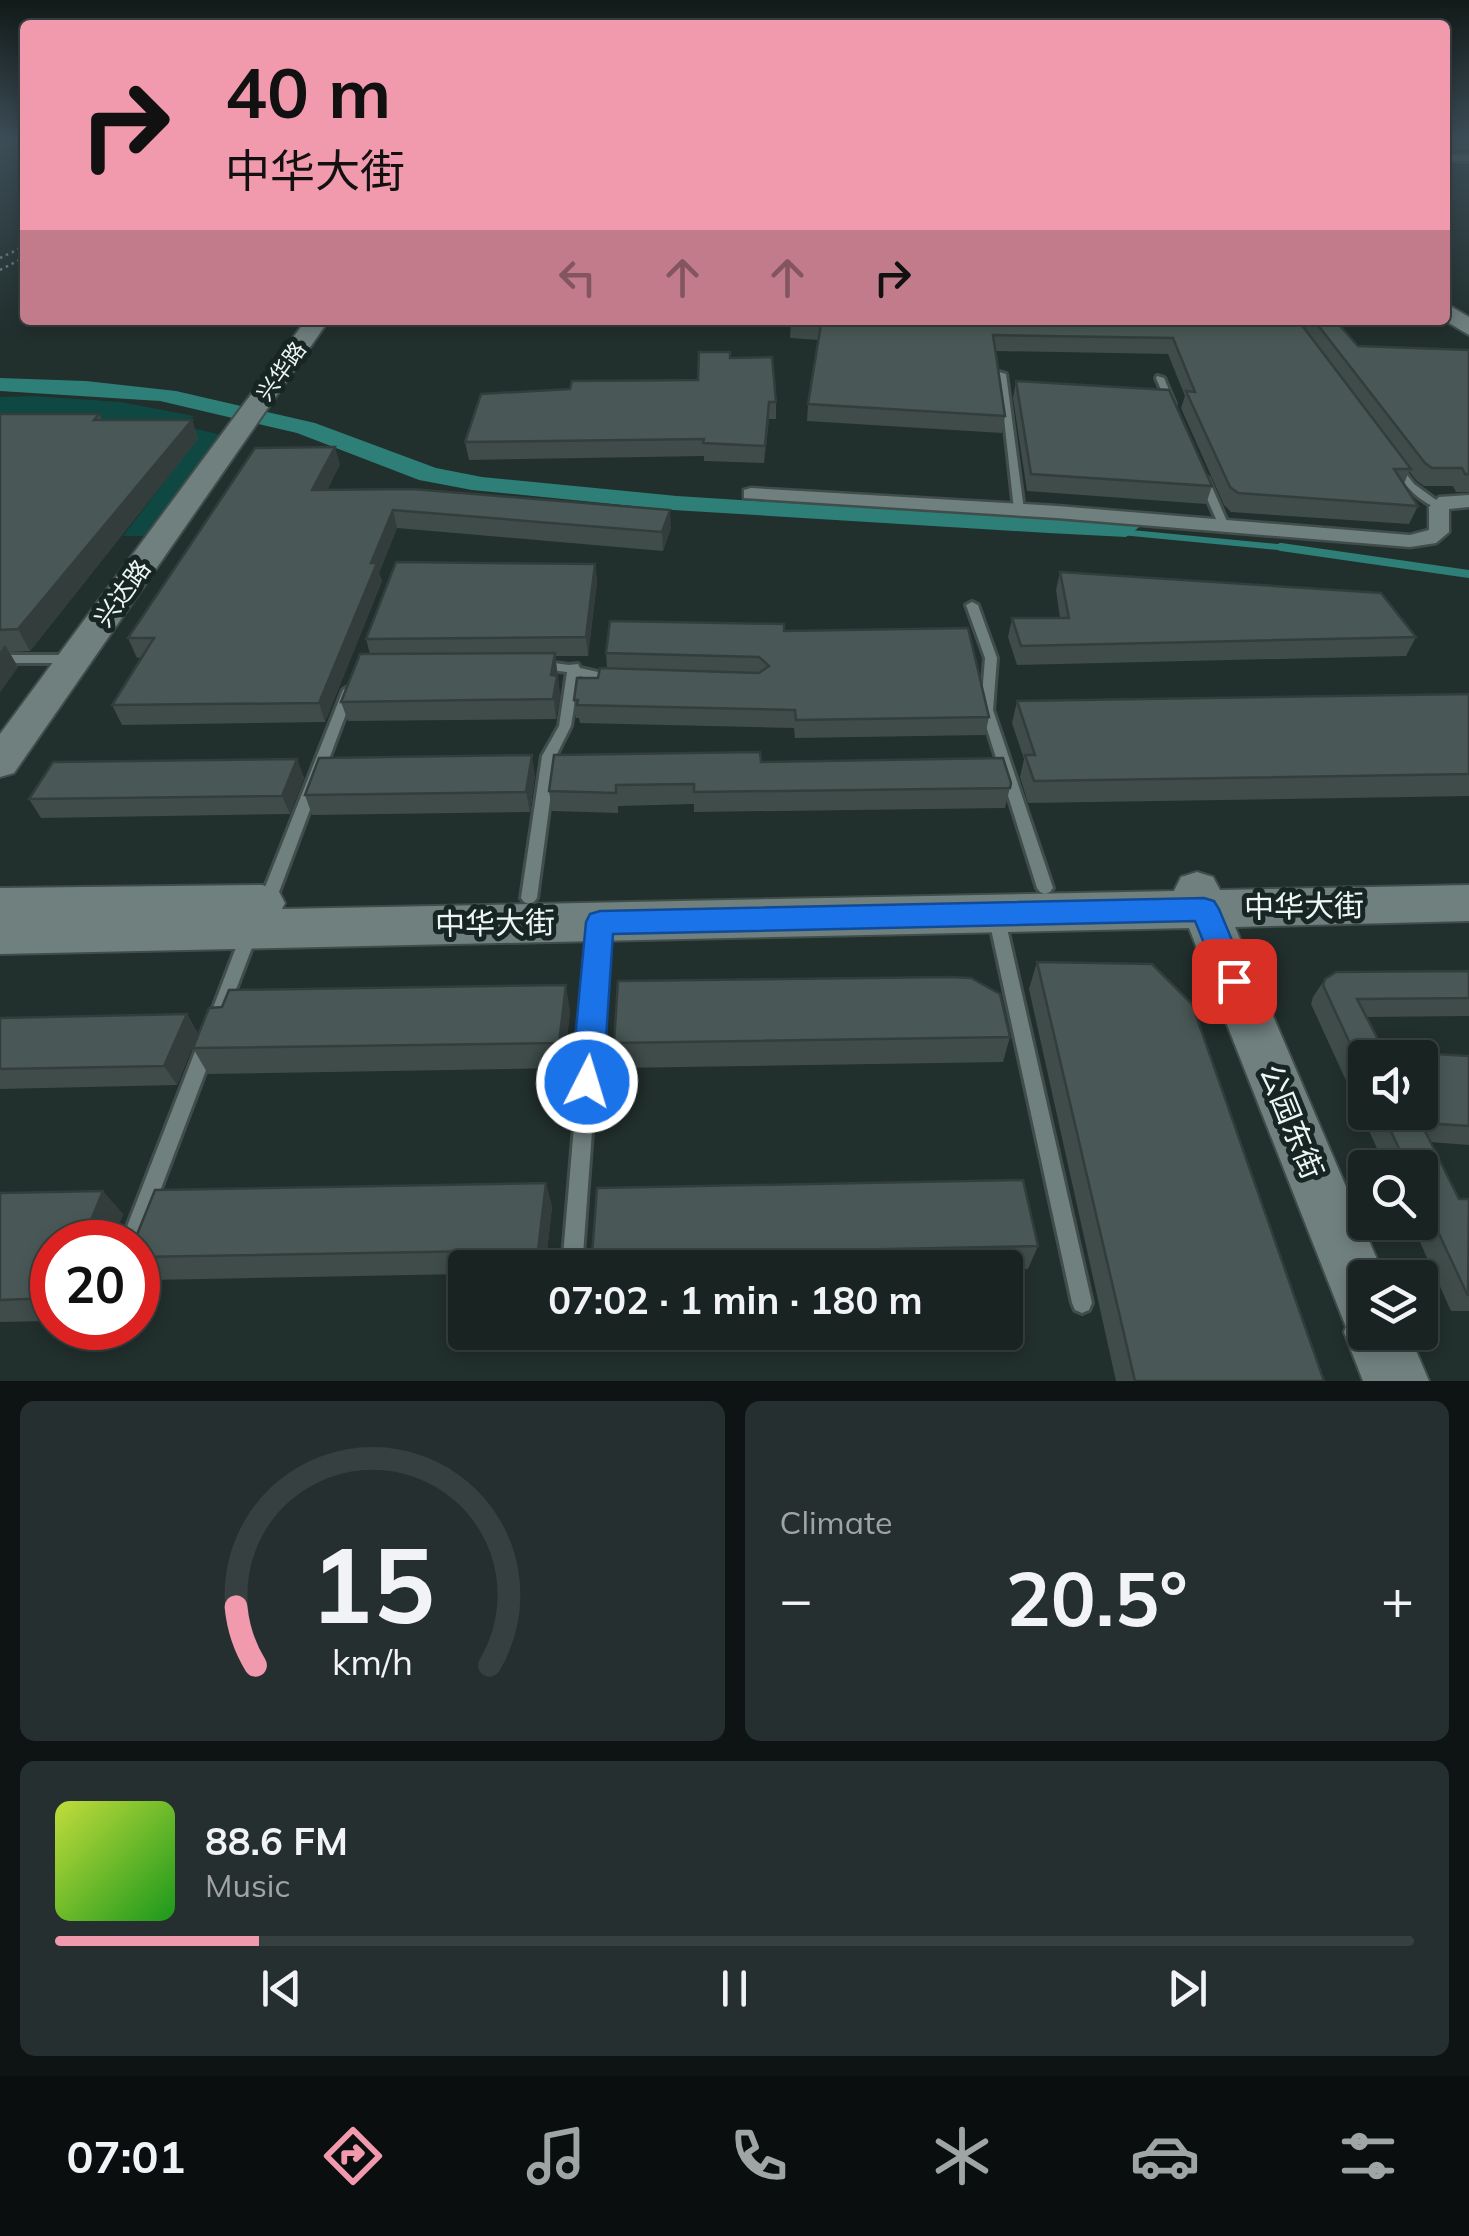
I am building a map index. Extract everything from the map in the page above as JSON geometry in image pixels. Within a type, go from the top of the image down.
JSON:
[{"type":"street","name":"兴华路","points":[[250,415],[314,325]]},
{"type":"street","name":"兴达路","points":[[0,763],[84,658],[250,415]]},
{"type":"street","points":[[751,494],[1429,539],[1439,532],[1439,508],[1446,501],[1469,501]]},
{"type":"street","name":"中华大街","points":[[0,907],[600,922],[996,914],[1469,879]]},
{"type":"street","name":"中华大街","points":[[0,934],[529,898],[1045,888],[1200,897],[1469,903]]},
{"type":"street","name":"公园东街","points":[[1200,897],[1348,1262]]},
{"type":"street","points":[[1383,1350],[1396,1381]]},
{"type":"lane","points":[[1002,374],[1020,510]]},
{"type":"lane","points":[[1160,378],[1174,412]]},
{"type":"lane","points":[[1387,454],[1411,486],[1439,508]]},
{"type":"lane","points":[[1196,463],[1224,526]]},
{"type":"lane","points":[[972,605],[991,658],[987,710],[1045,888]]},
{"type":"lane","points":[[0,659],[84,658]]},
{"type":"lane","points":[[524,665],[574,667],[594,676],[625,680]]},
{"type":"lane","points":[[140,1220],[358,666]]},
{"type":"lane","points":[[529,898],[549,756],[565,726],[574,667]]},
{"type":"lane","points":[[996,914],[1082,1304]]},
{"type":"lane","points":[[573,1250],[600,922]]},
{"type":"shaded area","points":[[0,378],[86,381],[176,391],[315,423],[436,468],[482,477],[677,496],[1142,525],[1126,537],[1048,533],[673,510],[472,490],[419,480],[297,433],[160,401],[0,391]]},
{"type":"shaded area","points":[[0,397],[121,402],[194,416],[184,426],[226,436],[152,536],[123,536],[197,439],[0,433]]},
{"type":"building","points":[[821,325],[1302,325],[1411,469],[1394,469],[1418,506],[1238,493],[1230,487],[1186,391],[1195,392],[1173,338],[993,335],[1005,416],[808,404]]},
{"type":"building","points":[[1318,325],[1339,325],[1358,346],[1469,350],[1469,474],[1462,468],[1432,468]]},
{"type":"building","points":[[699,352],[730,352],[730,358],[772,357],[776,402],[769,402],[765,446],[703,443],[704,439],[465,442],[481,394],[570,389],[572,381],[698,380]]},
{"type":"building","points":[[1016,381],[1169,390],[1212,486],[1031,474]]},
{"type":"building","points":[[0,414],[99,414],[94,420],[192,420],[18,629],[0,630]]},
{"type":"building","points":[[335,447],[312,490],[412,489],[670,510],[662,532],[393,510],[371,563],[377,563],[319,703],[112,705],[154,638],[128,638],[255,448]]},
{"type":"building","points":[[396,562],[595,564],[586,637],[366,639]]},
{"type":"building","points":[[1060,572],[1381,593],[1416,637],[1021,646],[1012,618],[1069,618]]},
{"type":"building","points":[[610,621],[784,624],[784,631],[968,628],[989,717],[796,720],[795,710],[577,705],[577,678],[598,678],[600,668],[759,673],[769,666],[759,657],[606,653]]},
{"type":"building","points":[[555,653],[551,675],[557,676],[553,699],[341,702],[360,654]]},
{"type":"building","points":[[1469,694],[1469,774],[1034,781],[1025,755],[1035,755],[1017,701]]},
{"type":"building","points":[[760,752],[761,762],[1003,758],[1011,783],[1010,788],[694,792],[694,784],[616,785],[616,793],[549,791],[554,755]]},
{"type":"building","points":[[532,755],[526,792],[305,795],[319,758]]},
{"type":"building","points":[[297,759],[282,796],[29,799],[53,762]]},
{"type":"building","points":[[1037,962],[1152,964],[1192,1004],[1324,1381],[1135,1381]]},
{"type":"building","points":[[1469,971],[1469,998],[1357,999],[1378,1040],[1348,1040],[1323,985],[1336,972]]},
{"type":"building","points":[[971,978],[1000,994],[1010,1037],[614,1043],[618,981]]},
{"type":"building","points":[[566,985],[559,1043],[193,1048],[209,1008],[222,1007],[229,990]]},
{"type":"building","points":[[187,1014],[164,1066],[0,1069],[0,1018]]},
{"type":"building","points":[[1438,1054],[1469,1056],[1469,1126],[1438,1124]]},
{"type":"building","points":[[1390,1130],[1424,1130],[1434,1150],[1400,1150]]},
{"type":"building","points":[[1438,1157],[1459,1199],[1469,1199],[1468,1296],[1438,1232]]},
{"type":"building","points":[[1023,1180],[1038,1246],[592,1250],[597,1188]]},
{"type":"building","points":[[546,1183],[538,1250],[160,1257],[160,1220],[143,1220],[155,1190]]},
{"type":"building","points":[[103,1191],[91,1220],[30,1220],[30,1299],[0,1300],[0,1193]]},
{"type":"waterway","points":[[1121,532],[1289,548]]},
{"type":"waterway","points":[[1281,547],[1289,548]]},
{"type":"waterway","points":[[1289,548],[1298,549]]},
{"type":"waterway","points":[[1289,548],[1469,574]]},
{"type":"route","points":[[587,1082],[600,922],[1204,909],[1234,981]]}]
